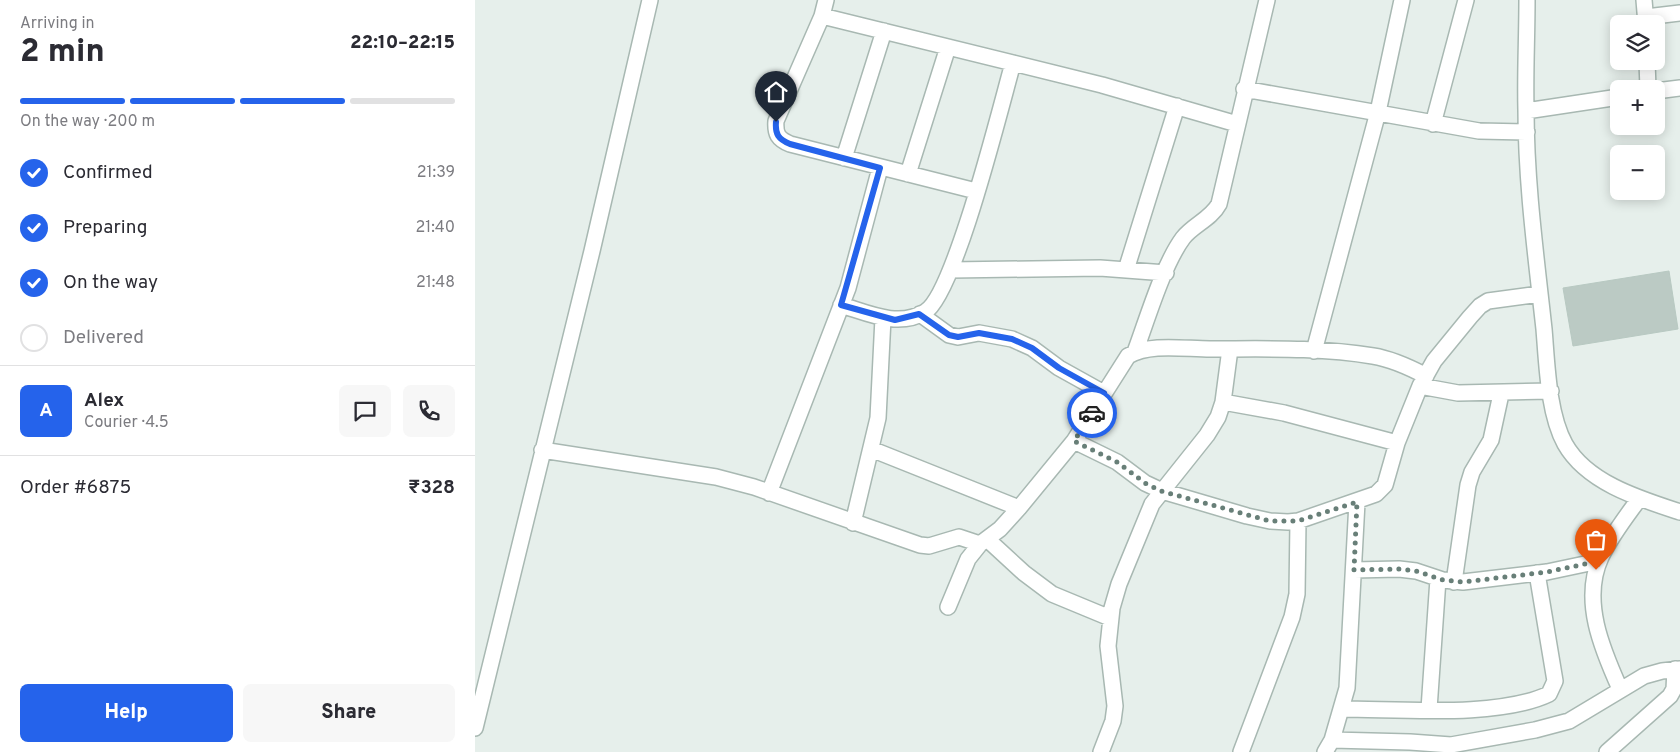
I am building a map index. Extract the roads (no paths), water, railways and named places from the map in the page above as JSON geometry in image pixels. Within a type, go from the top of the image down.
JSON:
[{"type":"street","points":[[475,728],[490,674],[542,450],[592,251],[650,0]]},
{"type":"street","points":[[826,0],[822,16],[776,122],[775,132],[780,140],[880,168],[976,191]]},
{"type":"street","points":[[1135,352],[1174,251],[1192,228],[1215,210],[1219,204],[1267,0]]},
{"type":"street","points":[[1314,351],[1377,112],[1401,0]]},
{"type":"street","points":[[1433,124],[1466,0]]},
{"type":"street","points":[[1527,0],[1526,111],[1532,223],[1551,392],[1558,426],[1565,444],[1578,461],[1599,477],[1639,498],[1680,512]]},
{"type":"street","points":[[1644,0],[1646,15]]},
{"type":"street","points":[[1665,16],[1680,13]]},
{"type":"street","points":[[822,16],[1013,63],[1177,106],[1237,124]]},
{"type":"street","points":[[844,158],[884,31]]},
{"type":"street","points":[[908,174],[948,47]]},
{"type":"street","points":[[841,305],[895,320],[927,311],[951,270],[1013,63]]},
{"type":"street","points":[[1665,90],[1680,88]]},
{"type":"street","points":[[1245,89],[1377,112],[1433,124],[1479,131],[1527,132]]},
{"type":"street","points":[[1526,111],[1610,98]]},
{"type":"street","points":[[1126,270],[1177,106]]},
{"type":"street","points":[[769,493],[841,305],[880,168]]},
{"type":"street","points":[[951,270],[1100,268],[1165,273]]},
{"type":"street","points":[[1074,441],[1117,462],[1145,483],[1161,491],[1270,521],[1298,521],[1376,494],[1385,485],[1397,443],[1423,381],[1434,361],[1480,306],[1496,299],[1540,294]]},
{"type":"street","points":[[919,314],[949,335],[958,337],[979,333],[1012,339],[1032,348],[1059,368],[1104,393]]},
{"type":"street","points":[[853,522],[879,409],[883,318]]},
{"type":"street","points":[[948,607],[968,559],[983,541],[1019,508],[1074,441],[1127,356],[1135,352],[1159,349],[1229,349],[1314,351],[1373,356],[1405,366],[1423,381],[1457,393],[1551,392]]},
{"type":"street","points":[[1101,752],[1113,721],[1115,706],[1108,646],[1110,618],[1119,584],[1152,504],[1207,435],[1218,417],[1223,402],[1229,349]]},
{"type":"street","points":[[1454,582],[1467,485],[1472,472],[1491,440],[1501,394]]},
{"type":"street","points":[[1223,402],[1284,413],[1397,443]]},
{"type":"street","points":[[871,449],[1019,508]]},
{"type":"street","points":[[542,450],[716,477],[929,546],[959,537],[983,541],[1052,594],[1110,618]]},
{"type":"street","points":[[1620,690],[1598,638],[1594,602],[1596,570],[1599,561],[1639,498]]},
{"type":"street","points":[[1357,502],[1349,671],[1342,709],[1328,746],[1410,742],[1451,745],[1474,742],[1569,721],[1643,676],[1677,669],[1674,689],[1670,696],[1607,752]]},
{"type":"street","points":[[1241,752],[1292,617],[1297,594],[1298,521]]},
{"type":"street","points":[[1354,570],[1399,569],[1416,571],[1438,579],[1454,582],[1537,573],[1599,561]]},
{"type":"street","points":[[1342,709],[1494,708],[1522,704],[1549,694],[1555,681],[1537,573]]},
{"type":"street","points":[[1429,709],[1438,579]]}]
